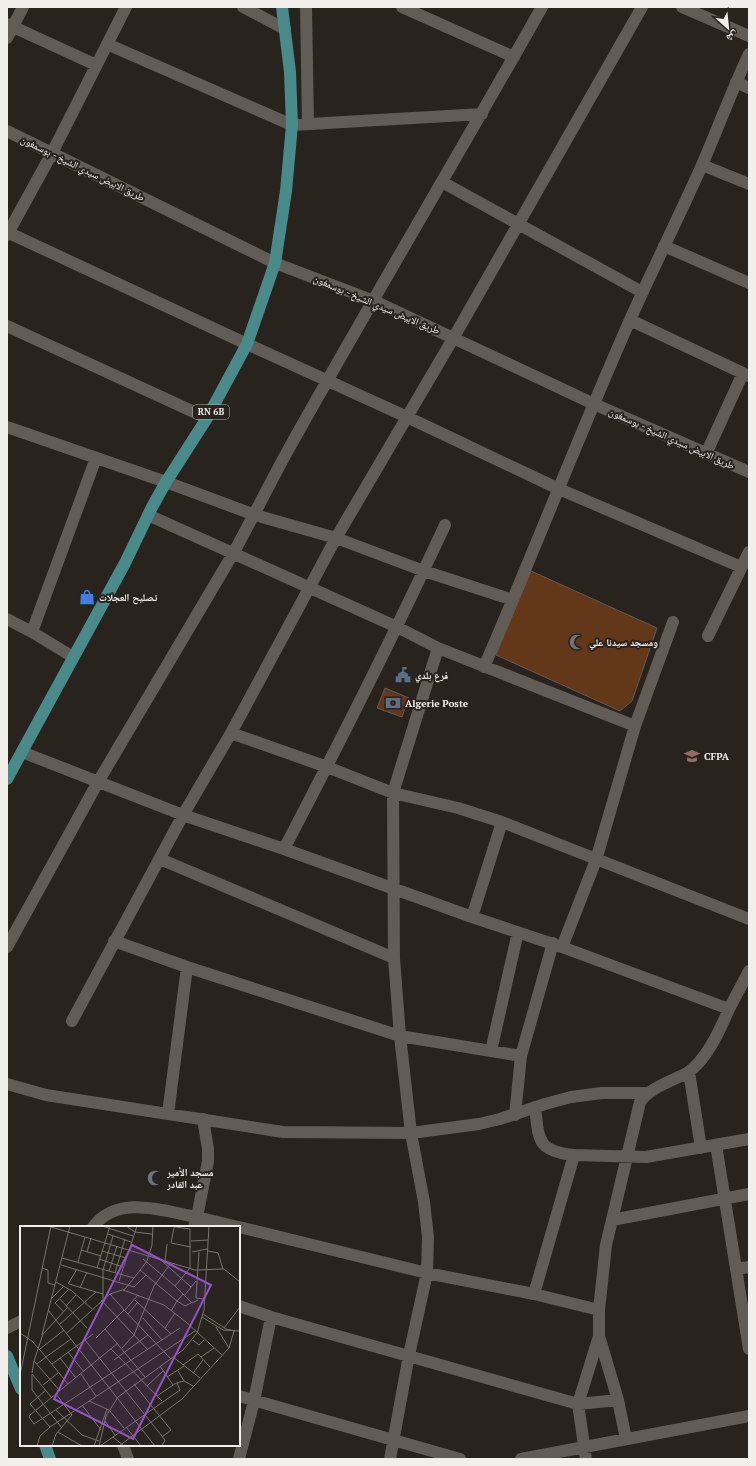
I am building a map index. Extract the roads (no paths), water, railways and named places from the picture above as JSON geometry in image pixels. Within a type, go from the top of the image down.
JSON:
[{"type":"main road","name":"RN 6B","points":[[8,776],[125,562],[148,514],[166,482],[208,418],[247,344],[275,263],[286,192],[292,125],[290,72],[282,7]]},
{"type":"main road","points":[[7,1356],[20,1387]]},
{"type":"main road","points":[[44,1446],[50,1459]]},
{"type":"street","points":[[23,7],[9,30],[96,65]]},
{"type":"street","points":[[126,7],[52,153],[7,233],[407,416],[559,489],[742,567]]},
{"type":"street","points":[[243,7],[285,29]]},
{"type":"street","points":[[306,7],[308,124]]},
{"type":"street","points":[[402,7],[514,57]]},
{"type":"street","points":[[7,947],[98,782],[234,552],[255,515],[286,454],[542,7]]},
{"type":"street","points":[[72,1021],[183,814],[231,733],[336,538],[454,338],[642,7]]},
{"type":"street","points":[[682,7],[749,36]]},
{"type":"street","points":[[108,44],[292,125],[482,114]]},
{"type":"street","points":[[484,667],[642,292],[702,164],[749,54]]},
{"type":"street","points":[[736,82],[749,88]]},
{"type":"street","name":"طريق الابيض سيدي الشيخ - بوسمغون","points":[[7,131],[275,263],[374,301],[594,404],[749,472]]},
{"type":"street","points":[[702,164],[749,184]]},
{"type":"street","points":[[442,182],[642,292]]},
{"type":"street","points":[[664,246],[749,283]]},
{"type":"street","points":[[630,320],[746,375],[706,454]]},
{"type":"street","points":[[7,326],[208,418]]},
{"type":"street","points":[[7,427],[166,482],[255,515],[336,538],[424,571],[513,600]]},
{"type":"street","points":[[32,632],[96,458]]},
{"type":"street","points":[[148,514],[397,626],[438,648],[635,726]]},
{"type":"street","points":[[284,849],[327,767],[424,571],[445,525]]},
{"type":"street","points":[[708,636],[749,552]]},
{"type":"street","points":[[7,619],[32,632],[73,657]]},
{"type":"street","points":[[515,1115],[521,1056],[558,945],[596,860],[635,726],[673,622]]},
{"type":"street","points":[[390,1459],[409,1355],[427,1273],[428,1237],[424,1202],[411,1133],[400,1036],[394,958],[393,793],[438,648]]},
{"type":"street","points":[[231,733],[327,767],[393,793],[458,808],[502,822],[749,919]]},
{"type":"street","points":[[22,752],[183,814],[472,917],[558,945],[729,1009]]},
{"type":"street","points":[[472,917],[502,822]]},
{"type":"street","points":[[160,859],[394,958]]},
{"type":"street","points":[[491,1051],[518,932]]},
{"type":"street","points":[[114,941],[187,968],[400,1036],[521,1056]]},
{"type":"street","points":[[168,1114],[187,968]]},
{"type":"street","points":[[626,1439],[618,1400],[599,1336],[599,1310],[606,1245],[638,1105],[648,1093],[688,1072],[702,1059],[713,1042],[749,971]]},
{"type":"street","points":[[688,1072],[701,1148]]},
{"type":"street","points":[[7,1084],[46,1095],[284,1132],[411,1133],[479,1124],[515,1115],[535,1107],[564,1099],[585,1095],[648,1093]]},
{"type":"street","points":[[535,1107],[539,1139],[542,1144],[554,1152],[574,1155],[627,1157],[658,1155],[749,1139]]},
{"type":"street","points":[[195,1222],[208,1161],[208,1149],[203,1119]]},
{"type":"street","points":[[716,1145],[749,1344]]},
{"type":"street","points":[[534,1294],[574,1155]]},
{"type":"street","points":[[612,1220],[749,1194]]},
{"type":"street","points":[[94,1226],[106,1215],[120,1208],[133,1206],[195,1222],[230,1226]]},
{"type":"street","points":[[240,1227],[427,1273],[534,1294],[599,1310]]},
{"type":"street","points":[[736,1269],[749,1267]]},
{"type":"street","points":[[240,1306],[271,1317],[578,1404],[618,1400]]},
{"type":"street","points":[[239,1459],[254,1401],[271,1317]]},
{"type":"street","points":[[7,1328],[20,1322]]},
{"type":"street","points":[[585,1453],[578,1404],[599,1336]]},
{"type":"street","points":[[240,1396],[460,1459]]},
{"type":"street","points":[[521,1459],[585,1453],[626,1439],[749,1416]]},
{"type":"place","name":"تصليح العجلات","points":[[87,597]]},
{"type":"place","name":"ومسجد سيدنا علي","points":[[577,642]]},
{"type":"place","name":"فرع بلدي","points":[[403,675]]},
{"type":"place","name":"Algerie Poste","points":[[393,703]]},
{"type":"place","name":"CFPA","points":[[692,756]]},
{"type":"place","name":"مسجد الأمير عبد القادر","points":[[155,1178]]}]
